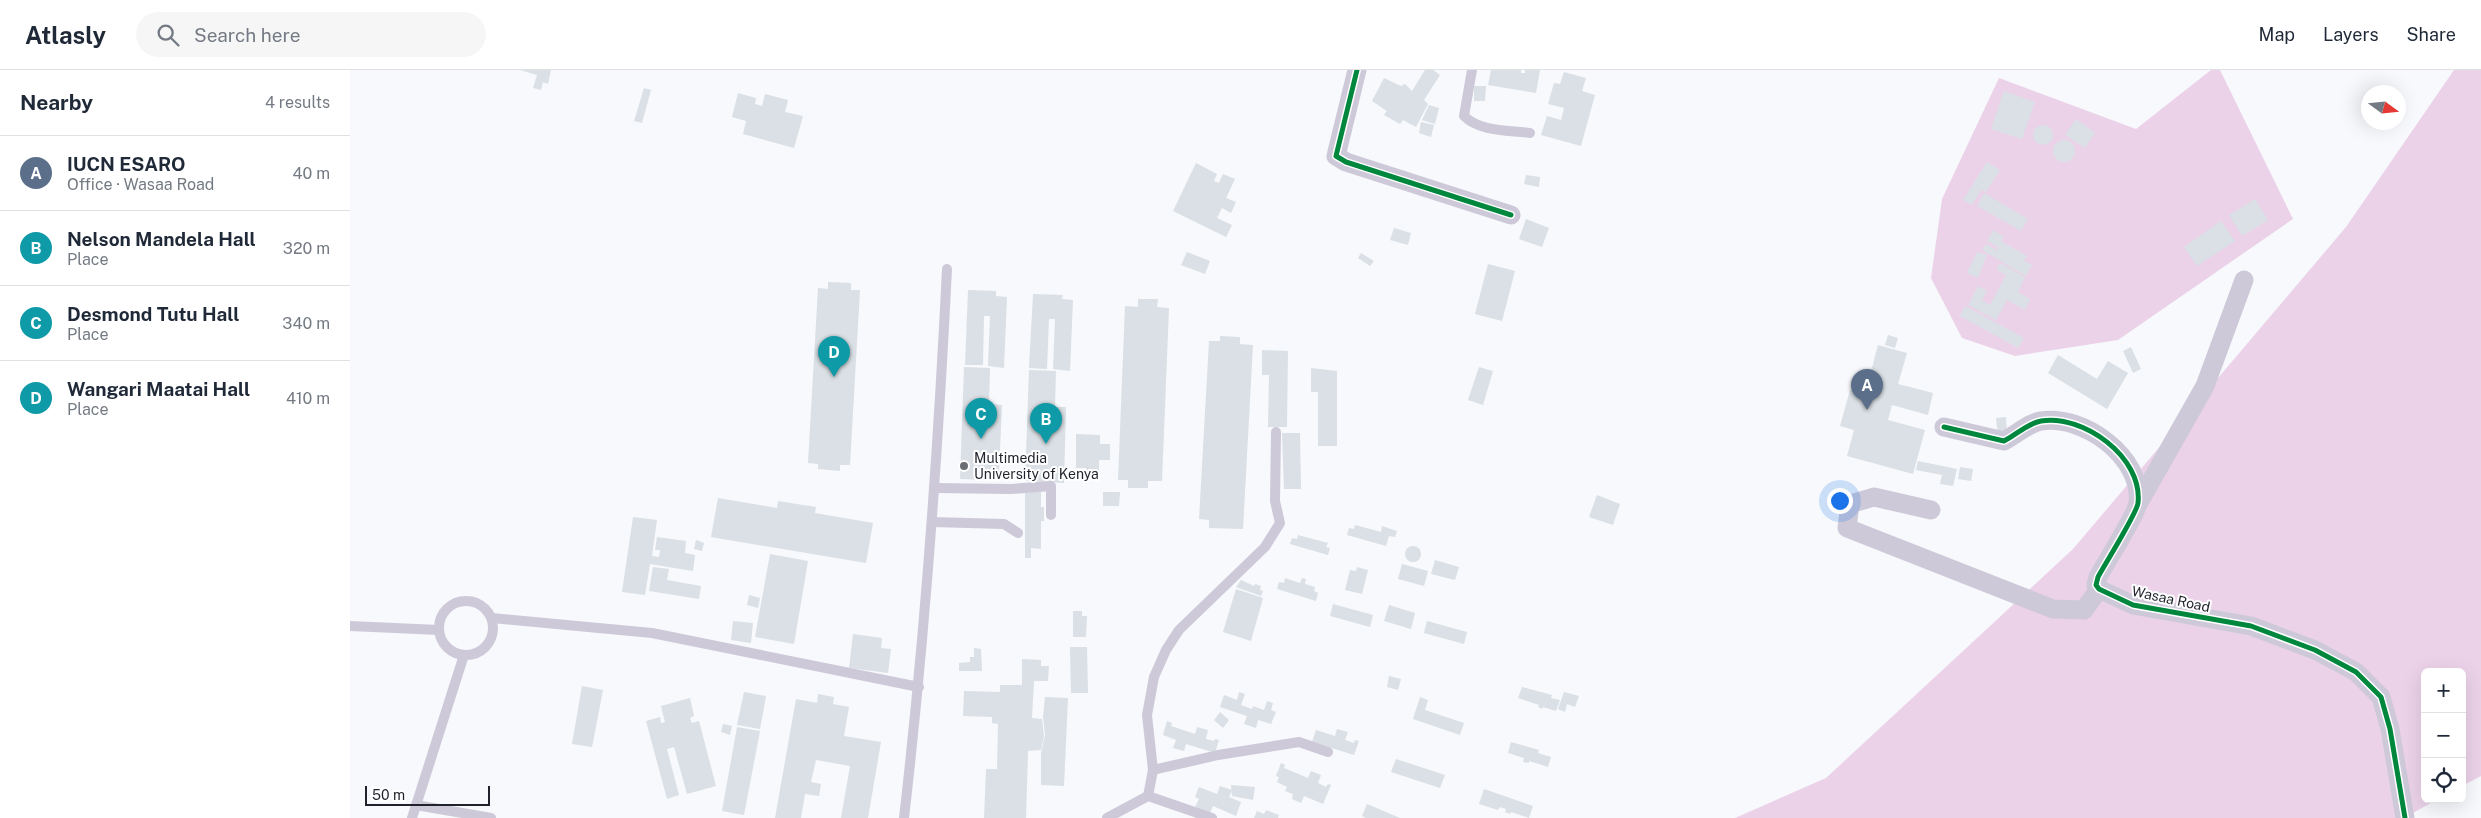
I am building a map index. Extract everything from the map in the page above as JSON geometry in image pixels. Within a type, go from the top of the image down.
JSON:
[{"type":"street","points":[[1356,70],[1336,156],[1346,162],[1511,215]]},
{"type":"street","points":[[1931,510],[1874,497],[1850,504],[1847,528],[2053,609],[2084,610],[2099,589],[2096,584],[2098,578],[2205,386],[2244,280]]},
{"type":"street","points":[[1944,427],[2004,441],[2038,421],[2062,421],[2074,424],[2096,435],[2128,463],[2135,482],[2138,504]]},
{"type":"street","name":"Wasaa Road","points":[[2099,589],[2132,605],[2251,626],[2315,650],[2356,672],[2381,697],[2390,729],[2405,818]]},
{"type":"lane","points":[[1472,70],[1464,116],[1471,123],[1481,126],[1530,133]]},
{"type":"lane","points":[[904,818],[919,687],[932,522],[947,269]]},
{"type":"lane","points":[[1148,796],[1153,770],[1146,715],[1154,677],[1166,650],[1179,630],[1265,547],[1280,523],[1275,502],[1276,432]]},
{"type":"lane","points":[[934,488],[1011,489],[1051,486],[1051,514]]},
{"type":"lane","points":[[932,522],[995,522],[1009,525],[1018,532]]},
{"type":"lane","points":[[460,601],[480,604],[492,618],[494,628],[488,645],[481,651],[464,655],[450,650],[440,637],[439,630],[444,611],[460,601]]},
{"type":"lane","points":[[492,618],[652,633],[919,687]]},
{"type":"lane","points":[[350,626],[439,630]]},
{"type":"lane","points":[[412,818],[464,655]]},
{"type":"lane","points":[[1153,770],[1218,755],[1299,742],[1328,752]]},
{"type":"lane","points":[[1107,818],[1148,796],[1212,818]]},
{"type":"lane","points":[[416,805],[491,818]]},
{"type":"shaded area","points":[[2211,70],[2220,70],[2293,219],[2118,340],[2015,356],[1962,338],[1931,278],[1942,199],[1999,78],[2136,129]]},
{"type":"shaded area","points":[[2454,70],[2481,70],[2481,776],[2466,784],[2466,668],[2421,668],[2421,803],[2431,803],[2404,818],[1735,818],[1826,778],[2073,549],[2346,227]]},
{"type":"building","points":[[520,70],[551,70],[548,84],[543,82],[541,90],[533,88],[537,75]]},
{"type":"building","points":[[1425,70],[1433,70],[1440,75],[1424,100],[1428,104],[1416,127],[1403,120],[1400,124],[1384,115],[1387,111],[1372,101],[1384,78],[1401,86],[1405,84],[1412,91]]},
{"type":"building","points":[[1491,70],[1521,70],[1521,73],[1525,73],[1525,70],[1540,70],[1536,93],[1488,85]]},
{"type":"building","points":[[1564,72],[1586,78],[1582,91],[1595,95],[1581,146],[1541,135],[1547,116],[1561,120],[1564,108],[1548,104],[1554,83],[1560,84]]},
{"type":"building","points":[[1474,86],[1486,86],[1485,101],[1474,101]]},
{"type":"building","points":[[644,88],[651,90],[642,123],[634,121]]},
{"type":"building","points":[[2004,91],[2035,102],[2022,139],[1991,129]]},
{"type":"building","points":[[738,93],[756,98],[755,104],[762,106],[765,94],[788,100],[785,112],[803,116],[794,148],[743,134],[746,121],[732,117]]},
{"type":"building","points":[[1429,105],[1439,108],[1435,124],[1422,120]]},
{"type":"building","points":[[2076,119],[2095,133],[2085,148],[2065,135]]},
{"type":"building","points":[[1421,122],[1434,125],[1431,137],[1419,133]]},
{"type":"building","points":[[2039,125],[2047,125],[2053,131],[2053,139],[2047,145],[2039,145],[2033,139],[2033,131]]},
{"type":"building","points":[[2064,140],[2072,143],[2075,151],[2072,159],[2064,162],[2056,159],[2053,151],[2056,143]]},
{"type":"building","points":[[1987,162],[2000,170],[1986,192],[1981,190],[1972,205],[1963,200]]},
{"type":"building","points":[[1196,163],[1217,174],[1214,181],[1219,183],[1223,174],[1235,179],[1226,198],[1236,202],[1231,213],[1222,208],[1217,218],[1232,225],[1226,237],[1173,211]]},
{"type":"building","points":[[1526,175],[1540,177],[1539,187],[1524,184]]},
{"type":"building","points":[[1984,193],[2028,219],[2021,231],[1977,206]]},
{"type":"building","points":[[2255,199],[2268,220],[2242,236],[2229,215]]},
{"type":"building","points":[[1526,219],[1549,228],[1542,247],[1519,239]]},
{"type":"building","points":[[2221,221],[2235,241],[2197,266],[2184,247]]},
{"type":"building","points":[[1394,228],[1411,233],[1408,245],[1390,240]]},
{"type":"building","points":[[1993,230],[2004,237],[2001,241],[2027,256],[2024,261],[2032,265],[2026,276],[1982,250],[1986,244],[1996,250],[1998,247],[1987,241]]},
{"type":"building","points":[[1187,252],[1210,261],[1205,274],[1181,265]]},
{"type":"building","points":[[1977,252],[1987,255],[1978,278],[1967,273]]},
{"type":"building","points":[[1361,253],[1374,261],[1370,266],[1358,258]]},
{"type":"building","points":[[2000,263],[2025,277],[2018,292],[2030,299],[2025,310],[2007,300],[1996,320],[1968,305],[1978,286],[1987,291],[1982,300],[1990,305],[2006,275],[1997,270]]},
{"type":"building","points":[[1488,264],[1515,271],[1502,321],[1475,314]]},
{"type":"building","points":[[828,282],[851,283],[851,290],[860,290],[850,465],[840,465],[840,471],[818,469],[818,464],[808,463],[818,288],[828,289]]},
{"type":"building","points":[[968,290],[996,291],[996,296],[1007,297],[1004,368],[988,366],[990,316],[984,316],[983,365],[965,365]]},
{"type":"building","points":[[1033,294],[1063,295],[1062,299],[1073,300],[1070,371],[1053,369],[1055,319],[1049,319],[1047,369],[1029,368]]},
{"type":"building","points":[[1138,299],[1158,299],[1157,307],[1169,308],[1162,481],[1148,481],[1148,488],[1128,488],[1128,480],[1118,480],[1125,306],[1138,307]]},
{"type":"building","points":[[1965,306],[2024,338],[2018,348],[1960,316]]},
{"type":"building","points":[[1888,335],[1898,338],[1895,348],[1885,345]]},
{"type":"building","points":[[1220,336],[1240,337],[1240,344],[1253,345],[1243,529],[1209,528],[1209,520],[1199,519],[1209,341],[1220,341]]},
{"type":"building","points":[[1878,345],[1907,353],[1898,384],[1933,393],[1928,415],[1892,405],[1888,420],[1925,430],[1913,474],[1847,456],[1854,430],[1840,426],[1850,390],[1865,394]]},
{"type":"building","points":[[2131,347],[2141,369],[2133,373],[2123,351]]},
{"type":"building","points":[[1262,350],[1288,351],[1287,427],[1268,427],[1269,375],[1262,375]]},
{"type":"building","points":[[2058,355],[2097,379],[2108,361],[2128,373],[2107,409],[2048,373]]},
{"type":"building","points":[[964,367],[990,368],[989,404],[1002,405],[999,473],[986,472],[986,480],[960,479]]},
{"type":"building","points":[[1479,367],[1493,371],[1483,405],[1468,400]]},
{"type":"building","points":[[1311,368],[1337,371],[1337,446],[1318,446],[1318,392],[1311,392]]},
{"type":"building","points":[[1029,370],[1056,371],[1055,407],[1066,407],[1064,483],[1025,481]]},
{"type":"building","points":[[2006,417],[2007,435],[1998,436],[1996,418]]},
{"type":"building","points":[[1282,433],[1300,433],[1301,489],[1284,489]]},
{"type":"building","points":[[1076,434],[1100,435],[1100,444],[1110,444],[1110,460],[1099,460],[1099,475],[1086,474],[1086,468],[1076,468]]},
{"type":"building","points":[[1918,461],[1957,469],[1953,486],[1940,484],[1942,475],[1916,470]]},
{"type":"building","points":[[1960,467],[1973,469],[1971,481],[1958,479]]},
{"type":"building","points":[[1025,492],[1041,492],[1041,507],[1044,507],[1044,521],[1041,521],[1041,549],[1031,548],[1031,558],[1025,558]]},
{"type":"building","points":[[1103,492],[1120,492],[1119,506],[1103,506]]},
{"type":"building","points":[[1597,495],[1620,504],[1613,525],[1589,517]]},
{"type":"building","points":[[718,498],[777,508],[778,501],[816,507],[815,513],[873,523],[866,563],[711,537]]},
{"type":"building","points":[[633,517],[657,520],[652,556],[659,557],[660,550],[655,550],[657,537],[686,541],[685,553],[695,555],[693,571],[650,564],[645,595],[622,592]]},
{"type":"building","points":[[1355,525],[1381,532],[1382,526],[1397,531],[1395,537],[1389,536],[1386,546],[1347,535],[1349,528],[1354,529]]},
{"type":"building","points":[[1298,535],[1328,543],[1326,547],[1330,548],[1328,555],[1290,544],[1292,538],[1297,539]]},
{"type":"building","points":[[696,540],[704,543],[702,551],[694,549]]},
{"type":"building","points":[[1413,546],[1421,554],[1413,562],[1405,554]]},
{"type":"building","points":[[770,554],[808,561],[794,644],[755,637]]},
{"type":"building","points":[[1435,560],[1459,567],[1455,580],[1431,574]]},
{"type":"building","points":[[1402,564],[1428,571],[1424,586],[1398,579]]},
{"type":"building","points":[[653,567],[669,569],[667,580],[701,586],[699,599],[649,591]]},
{"type":"building","points":[[1357,567],[1368,570],[1362,594],[1345,590],[1350,570],[1356,571]]},
{"type":"building","points":[[1285,578],[1300,583],[1302,578],[1306,579],[1305,584],[1315,587],[1314,591],[1318,593],[1316,601],[1277,589],[1279,582],[1284,583]]},
{"type":"building","points":[[1241,580],[1254,586],[1255,584],[1261,586],[1260,590],[1263,591],[1261,596],[1236,587]]},
{"type":"building","points":[[1236,589],[1263,598],[1251,641],[1223,632]]},
{"type":"building","points":[[749,595],[760,598],[758,608],[747,605]]},
{"type":"building","points":[[1333,604],[1373,615],[1370,627],[1330,616]]},
{"type":"building","points":[[1389,605],[1415,613],[1411,629],[1384,621]]},
{"type":"building","points":[[1073,611],[1082,611],[1082,616],[1087,616],[1086,637],[1073,637]]},
{"type":"building","points":[[733,621],[753,623],[751,643],[731,640]]},
{"type":"building","points":[[1427,621],[1467,632],[1464,644],[1424,633]]},
{"type":"building","points":[[853,634],[882,638],[881,648],[891,649],[888,673],[849,668]]},
{"type":"building","points":[[1070,647],[1087,647],[1088,693],[1071,693]]},
{"type":"building","points":[[974,648],[981,649],[982,671],[959,671],[959,663],[970,662],[970,657],[974,657]]},
{"type":"building","points":[[1022,659],[1041,660],[1041,666],[1049,666],[1048,681],[1034,681],[1032,718],[1042,719],[1044,736],[1041,750],[1028,751],[1026,818],[984,818],[986,769],[997,769],[998,724],[992,723],[992,717],[963,716],[964,691],[1000,692],[1000,685],[1022,685]]},
{"type":"building","points":[[1389,676],[1401,679],[1398,690],[1387,687]]},
{"type":"building","points":[[582,686],[603,690],[592,747],[572,744]]},
{"type":"building","points":[[1522,687],[1552,695],[1551,698],[1560,700],[1556,711],[1543,707],[1542,709],[1538,707],[1539,705],[1518,698]]},
{"type":"building","points":[[744,692],[766,696],[760,729],[737,725]]},
{"type":"building","points":[[1239,692],[1245,694],[1241,705],[1252,709],[1253,706],[1264,710],[1267,701],[1273,703],[1271,710],[1276,712],[1271,724],[1258,720],[1256,728],[1244,724],[1247,716],[1220,707],[1224,695],[1237,700]]},
{"type":"building","points":[[1564,692],[1579,696],[1575,707],[1567,704],[1565,712],[1558,709]]},
{"type":"building","points":[[818,694],[834,697],[833,704],[849,707],[844,736],[881,742],[868,818],[841,818],[850,766],[816,760],[811,782],[821,784],[819,796],[805,794],[801,818],[775,818],[796,699],[817,703]]},
{"type":"building","points":[[1045,697],[1068,698],[1064,786],[1041,785],[1041,753],[1045,735],[1043,717]]},
{"type":"building","points":[[1420,697],[1428,700],[1425,710],[1464,723],[1460,735],[1413,719]]},
{"type":"building","points":[[690,698],[694,716],[690,718],[692,723],[699,721],[716,786],[687,794],[674,747],[667,749],[679,795],[667,799],[646,721],[660,717],[661,723],[665,722],[661,706]]},
{"type":"building","points":[[1220,712],[1229,720],[1223,728],[1214,720]]},
{"type":"building","points":[[1167,721],[1172,723],[1171,726],[1195,734],[1197,727],[1208,730],[1206,739],[1219,740],[1215,753],[1186,744],[1184,751],[1173,748],[1176,740],[1163,735]]},
{"type":"building","points":[[723,724],[732,726],[730,735],[721,732]]},
{"type":"building","points":[[737,727],[760,731],[744,815],[722,811]]},
{"type":"building","points":[[1337,729],[1348,732],[1345,740],[1354,743],[1355,740],[1359,741],[1354,755],[1312,742],[1316,730],[1335,736]]},
{"type":"building","points":[[1511,742],[1539,750],[1538,753],[1551,757],[1548,767],[1529,761],[1529,763],[1523,762],[1524,758],[1508,753]]},
{"type":"building","points":[[1396,759],[1445,775],[1440,788],[1391,772]]},
{"type":"building","points":[[1281,763],[1285,765],[1284,768],[1308,778],[1311,771],[1321,775],[1318,783],[1326,787],[1328,784],[1331,785],[1323,804],[1304,796],[1301,803],[1292,799],[1293,794],[1285,791],[1287,787],[1277,782],[1279,777],[1276,776]]},
{"type":"building","points":[[1231,785],[1255,787],[1253,800],[1232,796]]},
{"type":"building","points":[[1220,786],[1232,790],[1229,797],[1241,802],[1236,816],[1213,806],[1210,813],[1195,807],[1199,799],[1195,797],[1199,787],[1217,794]]},
{"type":"building","points":[[1484,789],[1533,806],[1529,818],[1511,812],[1510,814],[1505,812],[1506,809],[1500,807],[1498,810],[1479,804]]},
{"type":"building","points":[[1367,804],[1400,818],[1366,818],[1362,816]]},
{"type":"building","points":[[1266,810],[1279,815],[1278,818],[1254,818],[1257,811],[1264,814]]},
{"type":"cycle path","points":[[1357,70],[1336,156],[1346,162],[1511,215]]},
{"type":"cycle path","points":[[1944,427],[2004,441],[2036,422],[2057,421],[2075,424],[2107,442],[2121,455],[2131,470],[2137,486],[2138,503],[2127,527],[2098,577],[2096,585],[2099,589],[2133,605],[2251,626],[2315,650],[2356,672],[2381,697],[2390,729],[2405,818]]},
{"type":"place","name":"Wangari Maatai Hall","points":[[834,377]]},
{"type":"place","name":"IUCN ESARO","points":[[1867,410]]},
{"type":"place","name":"Desmond Tutu Hall","points":[[981,439]]},
{"type":"place","name":"Nelson Mandela Hall","points":[[1046,444]]},
{"type":"place","name":"Multimedia University of Kenya","points":[[964,466]]}]
